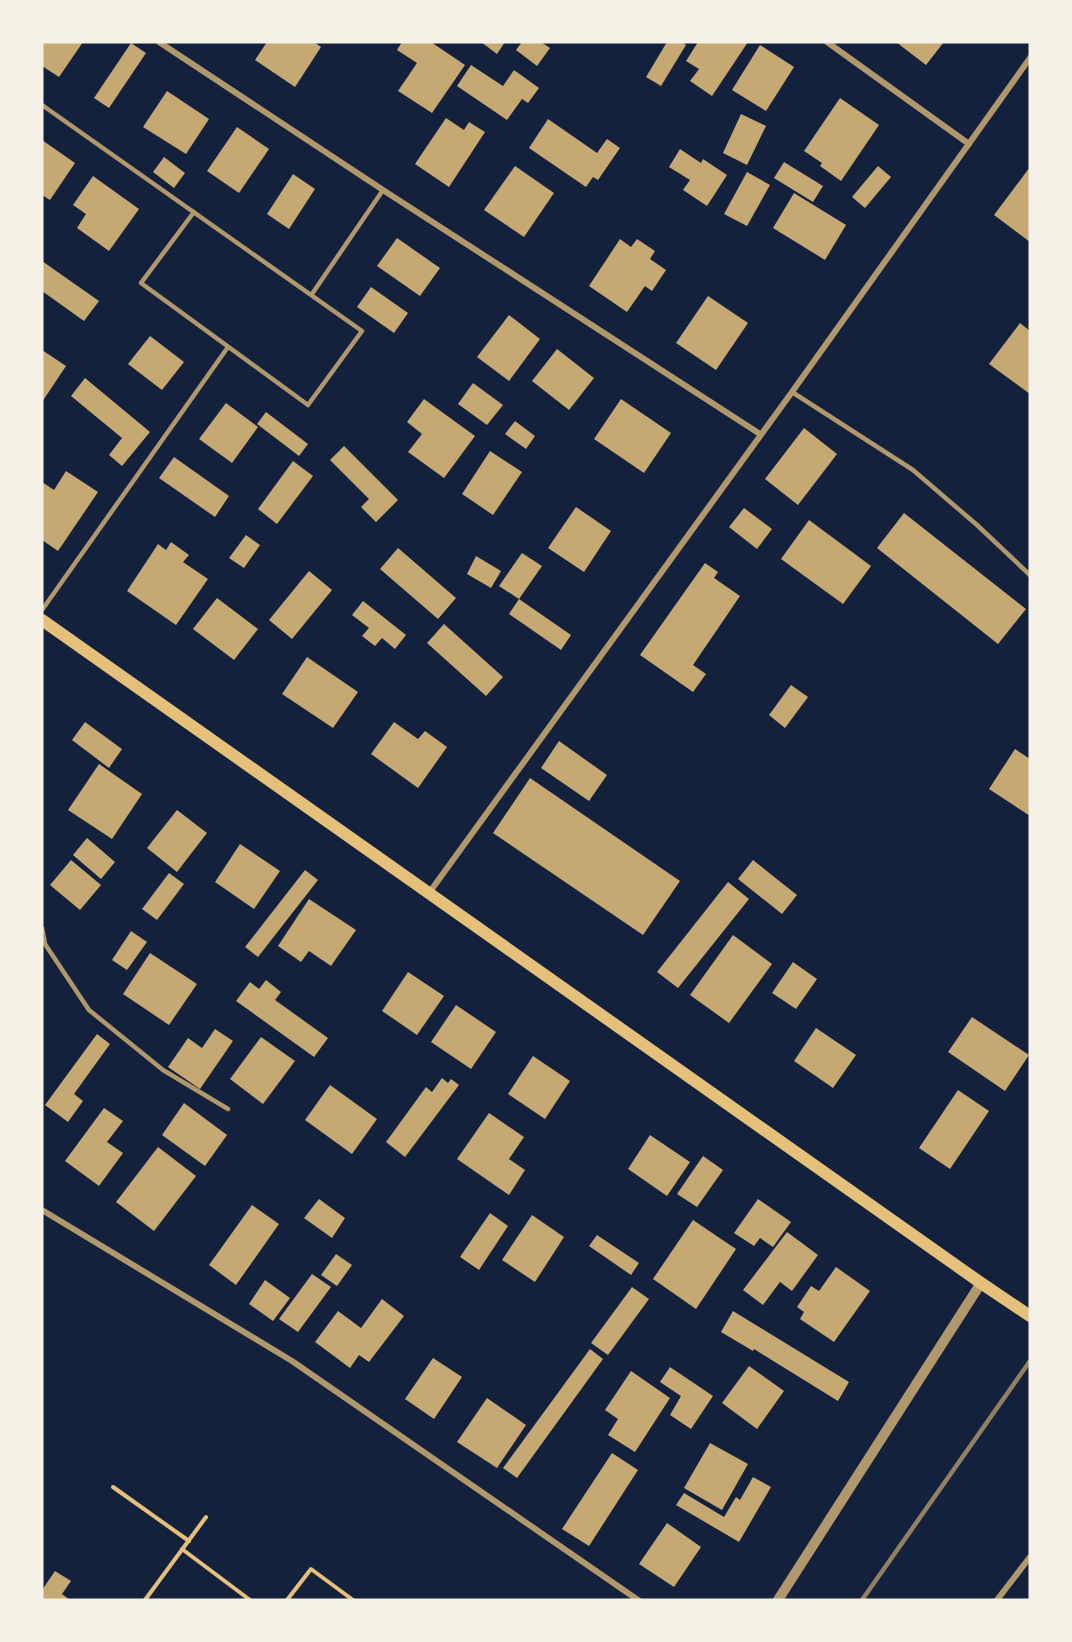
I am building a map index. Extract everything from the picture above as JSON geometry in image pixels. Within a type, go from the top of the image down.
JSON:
[{"type":"main road","points":[[42,620],[1030,1316]]},
{"type":"street","points":[[159,42],[760,434]]},
{"type":"street","points":[[827,42],[969,144]]},
{"type":"street","points":[[429,894],[1030,58]]},
{"type":"street","points":[[42,1210],[292,1361],[638,1600]]},
{"type":"street","points":[[778,1600],[981,1283]]},
{"type":"street","points":[[997,1600],[1030,1557]]},
{"type":"lane","points":[[42,105],[362,330],[308,405],[141,283],[194,212]]},
{"type":"lane","points":[[312,294],[383,190]]},
{"type":"lane","points":[[42,610],[228,346]]},
{"type":"lane","points":[[792,392],[913,470],[977,525],[1030,575]]},
{"type":"lane","points":[[42,928],[45,944],[88,1010],[163,1070],[228,1109]]},
{"type":"path","points":[[112,1487],[189,1541]]},
{"type":"path","points":[[145,1600],[206,1517]]},
{"type":"path","points":[[182,1549],[250,1600]]},
{"type":"path","points":[[287,1600],[310,1569],[353,1600]]},
{"type":"building","points":[[42,42],[83,42],[59,77],[42,66]]},
{"type":"building","points":[[267,42],[314,42],[321,47],[295,87],[255,60]]},
{"type":"building","points":[[402,42],[431,42],[465,65],[432,113],[398,91],[417,63],[397,50]]},
{"type":"building","points":[[481,42],[505,42],[497,54]]},
{"type":"building","points":[[522,42],[541,42],[550,48],[537,66],[516,50]]},
{"type":"building","points":[[667,42],[682,42],[686,45],[661,86],[646,77]]},
{"type":"building","points":[[698,42],[748,42],[712,96],[690,81],[699,69],[686,61]]},
{"type":"building","points":[[896,42],[944,42],[926,65]]},
{"type":"building","points":[[131,43],[146,53],[109,108],[94,98]]},
{"type":"building","points":[[760,45],[794,67],[766,111],[732,90]]},
{"type":"building","points":[[471,65],[503,86],[514,70],[539,88],[528,103],[522,99],[507,120],[457,86]]},
{"type":"building","points":[[167,91],[209,119],[186,154],[143,127]]},
{"type":"building","points":[[840,98],[879,125],[841,181],[820,166],[822,163],[804,151]]},
{"type":"building","points":[[741,114],[766,126],[747,165],[723,153]]},
{"type":"building","points":[[446,118],[464,130],[469,122],[485,132],[449,187],[415,164]]},
{"type":"building","points":[[548,119],[597,153],[607,139],[620,148],[598,180],[593,177],[586,187],[529,148]]},
{"type":"building","points":[[237,127],[269,149],[239,193],[207,171]]},
{"type":"building","points":[[42,140],[75,163],[50,200],[42,195]]},
{"type":"building","points":[[680,149],[701,163],[703,159],[727,175],[707,206],[683,190],[690,180],[669,167]]},
{"type":"building","points":[[164,157],[185,173],[174,188],[153,172]]},
{"type":"building","points":[[784,162],[823,186],[813,202],[774,178]]},
{"type":"building","points":[[515,166],[554,193],[524,237],[484,210]]},
{"type":"building","points":[[878,166],[891,177],[865,208],[852,197]]},
{"type":"building","points":[[1030,167],[1030,242],[994,215]]},
{"type":"building","points":[[747,172],[770,185],[747,226],[724,214]]},
{"type":"building","points":[[293,174],[315,189],[289,229],[267,214]]},
{"type":"building","points":[[93,176],[139,209],[109,251],[77,228],[86,214],[73,205]]},
{"type":"building","points":[[794,193],[846,225],[825,260],[773,228]]},
{"type":"building","points":[[397,238],[440,268],[420,296],[377,266]]},
{"type":"building","points":[[620,239],[631,247],[637,239],[655,251],[650,259],[666,270],[652,291],[645,286],[627,312],[589,286]]},
{"type":"building","points":[[42,261],[99,301],[84,321],[42,291]]},
{"type":"building","points":[[371,287],[408,313],[394,333],[357,307]]},
{"type":"building","points":[[708,296],[748,323],[716,370],[676,343]]},
{"type":"building","points":[[509,315],[540,339],[509,381],[477,357]]},
{"type":"building","points":[[1020,323],[1030,331],[1030,394],[989,364]]},
{"type":"building","points":[[150,336],[184,362],[162,390],[128,364]]},
{"type":"building","points":[[557,349],[594,378],[569,410],[532,381]]},
{"type":"building","points":[[42,350],[66,366],[42,402]]},
{"type":"building","points":[[85,378],[150,432],[122,466],[109,455],[122,438],[71,396]]},
{"type":"building","points":[[473,383],[503,405],[487,425],[458,404]]},
{"type":"building","points":[[424,399],[475,436],[444,478],[408,452],[422,434],[407,422]]},
{"type":"building","points":[[621,399],[671,433],[644,473],[594,439]]},
{"type":"building","points":[[226,403],[258,427],[232,463],[199,439]]},
{"type":"building","points":[[266,412],[308,444],[299,456],[257,424]]},
{"type":"building","points":[[515,421],[535,436],[526,449],[505,434]]},
{"type":"building","points":[[804,428],[837,454],[798,505],[765,479]]},
{"type":"building","points":[[344,446],[398,500],[376,522],[361,507],[369,499],[330,460]]},
{"type":"building","points":[[490,451],[522,472],[493,515],[462,494]]},
{"type":"building","points":[[174,457],[229,496],[215,517],[159,478]]},
{"type":"building","points":[[293,461],[313,476],[277,524],[258,509]]},
{"type":"building","points":[[66,471],[98,492],[58,551],[42,540],[42,482],[54,490]]},
{"type":"building","points":[[576,507],[611,531],[584,572],[548,548]]},
{"type":"building","points":[[744,508],[772,529],[757,549],[729,527]]},
{"type":"building","points":[[904,513],[1026,609],[998,644],[877,548]]},
{"type":"building","points":[[809,520],[871,566],[843,604],[781,559]]},
{"type":"building","points":[[246,535],[260,545],[244,568],[229,558]]},
{"type":"building","points":[[171,542],[189,555],[183,562],[208,579],[176,625],[127,591],[158,544],[166,550]]},
{"type":"building","points":[[398,548],[456,598],[438,619],[380,569]]},
{"type":"building","points":[[522,553],[542,566],[519,599],[499,586]]},
{"type":"building","points":[[476,556],[501,571],[491,588],[467,574]]},
{"type":"building","points":[[705,563],[718,572],[714,578],[740,596],[693,665],[706,674],[693,692],[640,655]]},
{"type":"building","points":[[309,571],[332,590],[292,639],[269,620]]},
{"type":"building","points":[[217,598],[258,629],[234,660],[193,629]]},
{"type":"building","points":[[519,599],[571,635],[561,650],[509,614]]},
{"type":"building","points":[[363,601],[406,635],[395,649],[382,638],[375,646],[362,636],[369,628],[352,615]]},
{"type":"building","points":[[444,624],[503,677],[486,696],[427,643]]},
{"type":"building","points":[[307,657],[358,692],[333,728],[282,694]]},
{"type":"building","points":[[791,685],[808,697],[785,728],[769,715]]},
{"type":"building","points":[[85,722],[122,749],[109,768],[72,740]]},
{"type":"building","points":[[394,722],[418,739],[425,731],[447,747],[418,788],[371,754]]},
{"type":"building","points":[[559,741],[607,775],[589,801],[541,768]]},
{"type":"building","points":[[1015,749],[1030,759],[1030,816],[989,789]]},
{"type":"building","points":[[99,764],[142,794],[112,839],[68,810]]},
{"type":"building","points":[[530,778],[680,881],[643,935],[493,833]]},
{"type":"building","points":[[177,810],[207,833],[177,872],[147,848]]},
{"type":"building","points":[[87,838],[115,862],[101,879],[73,855]]},
{"type":"building","points":[[240,844],[280,871],[254,909],[215,882]]},
{"type":"building","points":[[71,860],[101,885],[80,910],[50,885]]},
{"type":"building","points":[[753,860],[797,895],[782,914],[738,879]]},
{"type":"building","points":[[305,870],[318,880],[258,957],[245,947]]},
{"type":"building","points":[[169,873],[184,884],[157,920],[142,909]]},
{"type":"building","points":[[728,882],[749,899],[678,988],[657,972]]},
{"type":"building","points":[[309,899],[356,930],[331,966],[309,951],[301,962],[278,946]]},
{"type":"building","points":[[131,931],[147,942],[127,970],[112,960]]},
{"type":"building","points":[[733,935],[772,964],[729,1023],[690,995]]},
{"type":"building","points":[[150,953],[197,984],[169,1025],[123,994]]},
{"type":"building","points":[[793,962],[817,979],[796,1009],[772,993]]},
{"type":"building","points":[[408,972],[444,996],[417,1035],[382,1011]]},
{"type":"building","points":[[266,980],[281,992],[275,1000],[328,1038],[314,1057],[236,1001],[250,982],[259,989]]},
{"type":"building","points":[[456,1005],[496,1032],[471,1069],[431,1042]]},
{"type":"building","points":[[972,1017],[1029,1055],[1005,1091],[948,1052]]},
{"type":"building","points":[[816,1028],[856,1055],[833,1088],[794,1061]]},
{"type":"building","points":[[215,1029],[233,1041],[200,1089],[168,1067],[188,1038],[202,1048]]},
{"type":"building","points":[[97,1034],[110,1044],[74,1094],[83,1101],[68,1122],[45,1105]]},
{"type":"building","points":[[261,1037],[295,1061],[263,1104],[230,1079]]},
{"type":"building","points":[[533,1056],[570,1081],[545,1119],[508,1094]]},
{"type":"building","points":[[442,1078],[448,1083],[451,1079],[459,1085],[405,1157],[386,1142],[426,1087],[432,1092]]},
{"type":"building","points":[[330,1085],[377,1119],[352,1154],[305,1120]]},
{"type":"building","points":[[958,1090],[989,1111],[950,1169],[919,1148]]},
{"type":"building","points":[[184,1103],[227,1135],[205,1166],[162,1135]]},
{"type":"building","points":[[104,1108],[123,1121],[107,1142],[123,1153],[99,1186],[65,1161]]},
{"type":"building","points":[[489,1113],[524,1137],[509,1159],[525,1170],[509,1195],[457,1159]]},
{"type":"building","points":[[650,1135],[690,1162],[667,1196],[628,1169]]},
{"type":"building","points":[[158,1147],[196,1176],[154,1231],[116,1202]]},
{"type":"building","points":[[703,1156],[723,1170],[697,1207],[677,1194]]},
{"type":"building","points":[[319,1199],[345,1218],[332,1238],[304,1218]]},
{"type":"building","points":[[758,1199],[791,1222],[773,1247],[760,1238],[754,1246],[734,1233]]},
{"type":"building","points":[[252,1205],[279,1224],[236,1285],[209,1265]]},
{"type":"building","points":[[490,1213],[508,1226],[479,1270],[460,1257]]},
{"type":"building","points":[[532,1215],[564,1237],[535,1282],[502,1260]]},
{"type":"building","points":[[693,1220],[736,1249],[696,1309],[653,1279]]},
{"type":"building","points":[[787,1232],[818,1255],[792,1291],[780,1282],[763,1305],[743,1290]]},
{"type":"building","points":[[597,1235],[639,1263],[631,1275],[589,1246]]},
{"type":"building","points":[[336,1254],[352,1265],[337,1286],[321,1275]]},
{"type":"building","points":[[836,1267],[870,1291],[834,1342],[800,1319],[804,1312],[797,1307],[811,1286],[819,1291]]},
{"type":"building","points":[[312,1274],[331,1287],[298,1332],[279,1319]]},
{"type":"building","points":[[265,1280],[290,1298],[273,1321],[249,1304]]},
{"type":"building","points":[[632,1287],[649,1299],[608,1355],[591,1343]]},
{"type":"building","points":[[382,1299],[404,1316],[369,1362],[359,1355],[350,1368],[315,1342],[338,1311],[361,1328]]},
{"type":"building","points":[[733,1311],[849,1382],[838,1401],[754,1349],[753,1351],[721,1332]]},
{"type":"building","points":[[590,1349],[603,1359],[517,1478],[503,1468]]},
{"type":"building","points":[[433,1358],[462,1377],[434,1419],[405,1399]]},
{"type":"building","points":[[749,1366],[784,1391],[757,1429],[722,1403]]},
{"type":"building","points":[[670,1367],[713,1396],[691,1429],[670,1415],[681,1396],[660,1382]]},
{"type":"building","points":[[631,1371],[670,1398],[635,1452],[608,1435],[618,1419],[605,1410]]},
{"type":"building","points":[[487,1398],[526,1425],[497,1468],[457,1442]]},
{"type":"building","points":[[710,1443],[748,1464],[722,1510],[684,1488]]},
{"type":"building","points":[[612,1453],[638,1470],[589,1546],[562,1529]]},
{"type":"building","points":[[753,1477],[771,1487],[739,1542],[676,1505],[684,1493],[724,1517],[736,1497],[740,1500]]},
{"type":"building","points":[[667,1523],[701,1547],[674,1587],[639,1564]]},
{"type":"building","points":[[55,1571],[71,1581],[62,1594],[70,1600],[42,1600],[42,1590]]},
{"type":"railway","points":[[862,1600],[1030,1361]]}]
